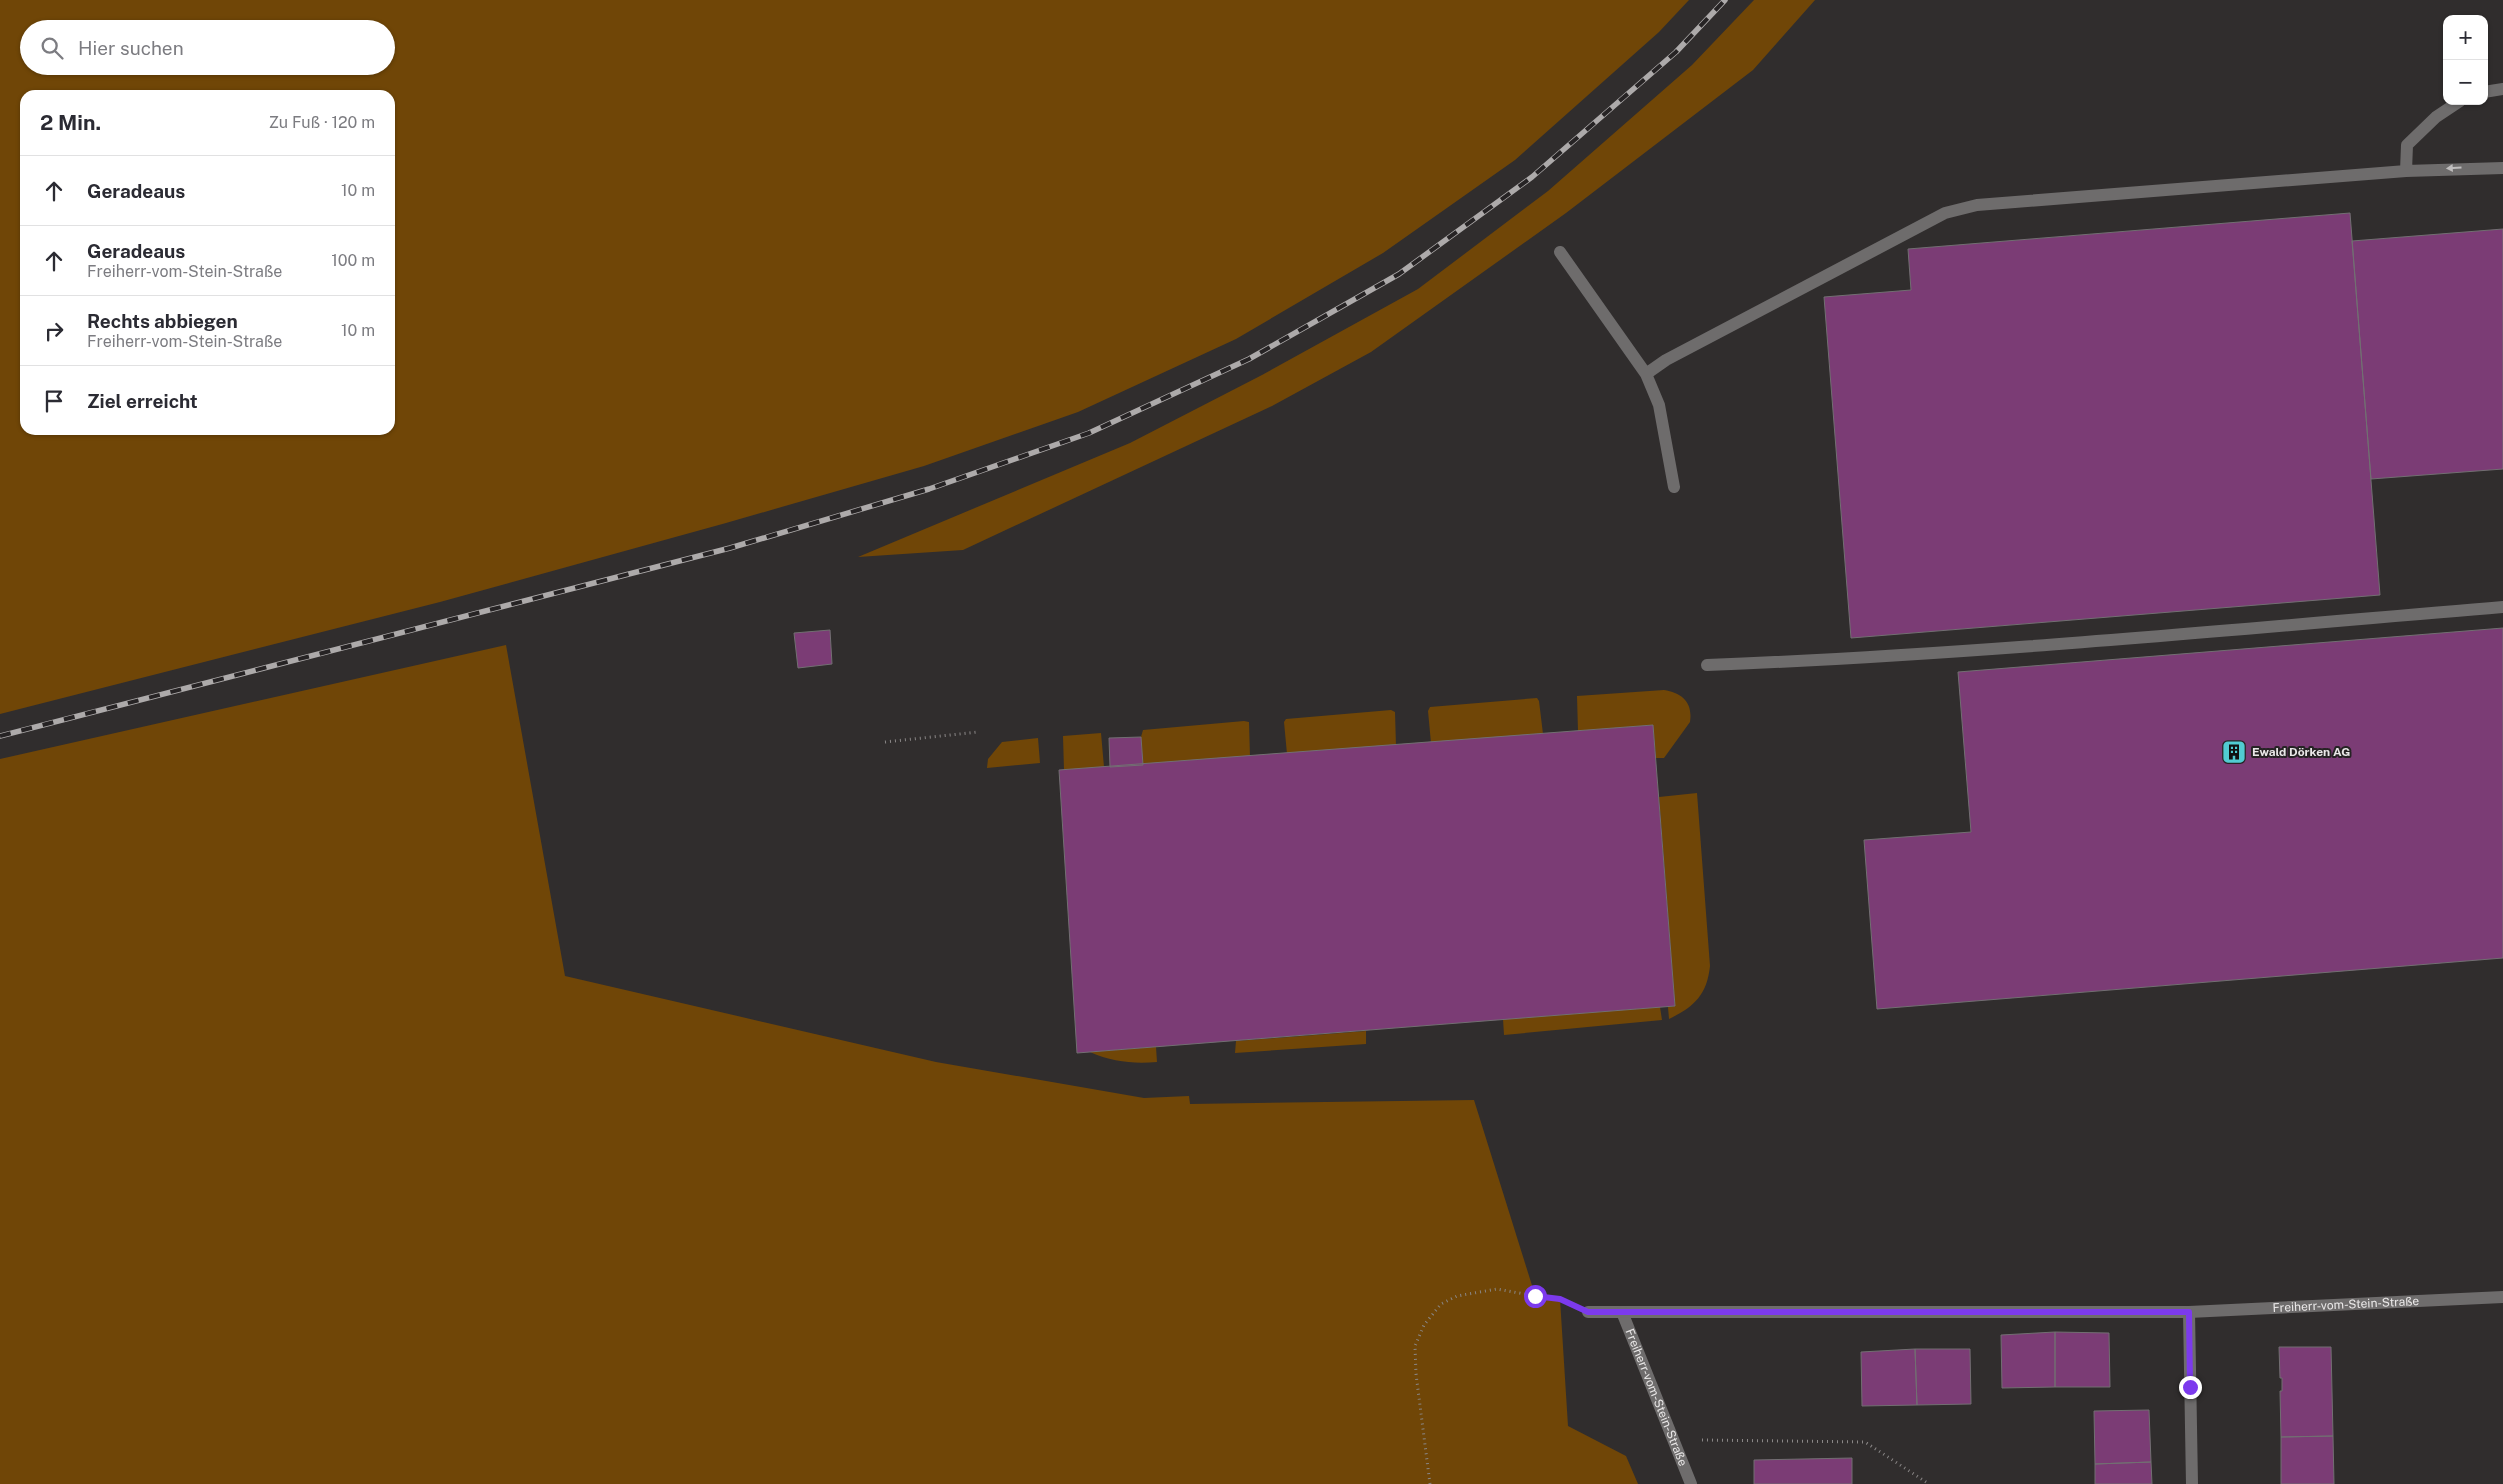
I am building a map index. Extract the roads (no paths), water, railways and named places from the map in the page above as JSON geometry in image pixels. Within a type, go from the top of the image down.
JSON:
[{"type":"street","points":[[2488,91],[2503,89]]},
{"type":"street","points":[[2406,170],[2407,145],[2436,117],[2454,105]]},
{"type":"street","points":[[1646,374],[1666,360],[1945,213],[1977,205],[2406,170],[2503,168]]},
{"type":"street","points":[[1560,252],[1646,374],[1660,405],[1674,487]]},
{"type":"street","points":[[1707,665],[1787,662],[2162,635],[2503,607]]},
{"type":"street","name":"Freiherr-vom-Stein-Straße","points":[[1588,1312],[2189,1312],[2503,1297]]},
{"type":"street","name":"Freiherr-vom-Stein-Straße","points":[[1622,1312],[1691,1484]]},
{"type":"street","points":[[2189,1312],[2192,1484]]},
{"type":"railway","points":[[0,736],[730,548],[929,489],[1089,433],[1249,359],[1399,274],[1532,177],[1676,52],[1725,0]]},
{"type":"place","name":"Ewald Dörken AG","points":[[2234,752]]}]
